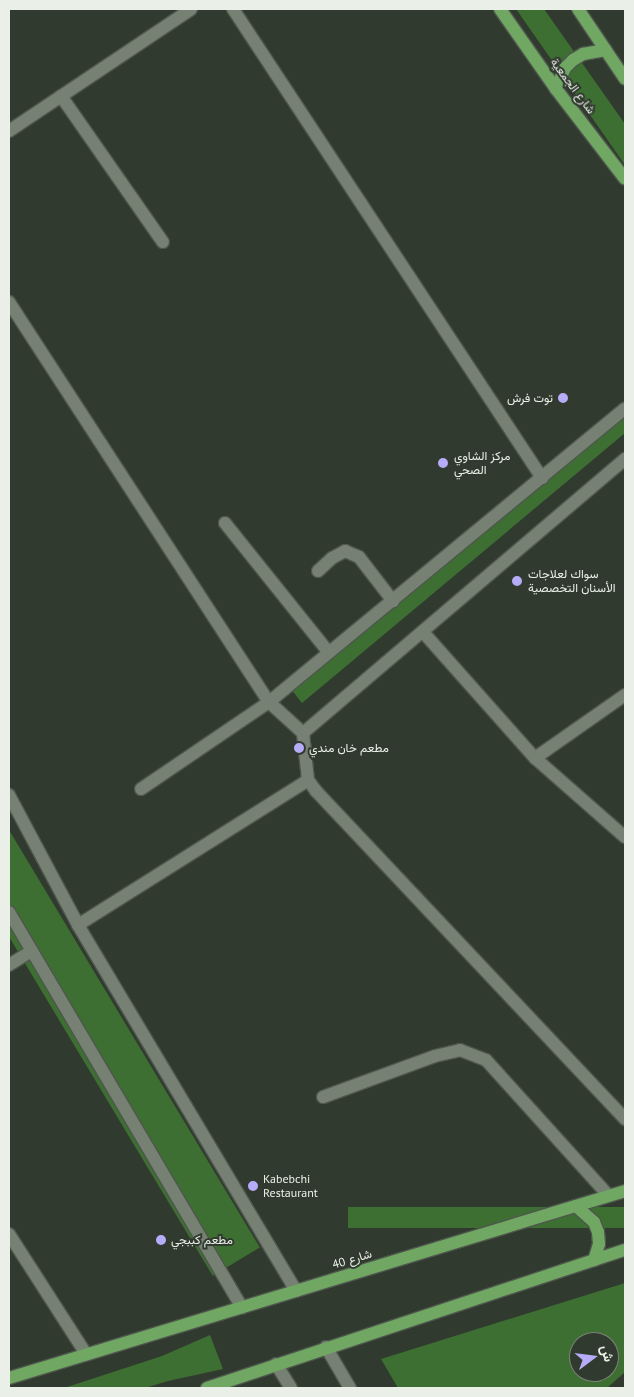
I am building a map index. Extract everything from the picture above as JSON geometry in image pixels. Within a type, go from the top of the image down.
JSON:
[{"type":"main road","name":"شارع الجمعية","points":[[500,9],[556,89],[625,178]]},
{"type":"main road","points":[[578,9],[625,78]]},
{"type":"main road","points":[[556,89],[565,68],[573,60],[583,54],[606,50]]},
{"type":"main road","name":"شارع 40","points":[[9,1378],[625,1191]]},
{"type":"main road","points":[[576,1206],[594,1222],[598,1232],[599,1244],[594,1260]]},
{"type":"main road","points":[[207,1388],[326,1347],[625,1250]]},
{"type":"street","points":[[9,132],[191,9]]},
{"type":"street","points":[[233,9],[542,478]]},
{"type":"street","points":[[61,96],[163,242]]},
{"type":"street","points":[[9,302],[269,702],[303,733],[308,780],[316,791],[625,1119]]},
{"type":"street","points":[[141,789],[269,702],[625,409]]},
{"type":"street","points":[[303,733],[625,459]]},
{"type":"street","points":[[225,523],[329,653]]},
{"type":"street","points":[[318,571],[332,558],[345,550],[359,557],[393,600]]},
{"type":"street","points":[[423,632],[535,758],[625,838]]},
{"type":"street","points":[[535,758],[625,695]]},
{"type":"street","points":[[78,925],[308,780]]},
{"type":"street","points":[[9,795],[78,925],[296,1290]]},
{"type":"street","points":[[9,912],[242,1307]]},
{"type":"street","points":[[9,965],[31,951]]},
{"type":"street","points":[[323,1098],[435,1056],[460,1050],[486,1060],[609,1196]]},
{"type":"street","points":[[9,1234],[86,1354]]},
{"type":"street","points":[[326,1347],[350,1388]]},
{"type":"street","points":[[276,1364],[291,1388]]},
{"type":"green space","points":[[516,9],[544,9],[625,124],[625,165]]},
{"type":"green space","points":[[625,405],[625,433],[302,703],[290,688]]},
{"type":"green space","points":[[9,830],[260,1247],[213,1276],[9,937]]},
{"type":"green space","points":[[348,1207],[625,1207],[625,1228],[348,1228]]},
{"type":"green space","points":[[625,1283],[625,1372],[619,1377],[619,1332],[569,1332],[569,1382],[614,1382],[607,1388],[398,1388],[381,1359]]},
{"type":"green space","points":[[210,1335],[223,1369],[145,1388],[64,1388],[162,1356]]},
{"type":"place","name":"توت فرش","points":[[563,398]]},
{"type":"place","name":"مركز الشاوي الصحي","points":[[443,463]]},
{"type":"place","name":"سواك لعلاجات الأسنان التخصصية","points":[[517,581]]},
{"type":"place","name":"مطعم خان مندي","points":[[299,748]]},
{"type":"place","name":"Kabebchi Restaurant","points":[[253,1186]]},
{"type":"place","name":"مطعم كببجي","points":[[161,1240]]}]
